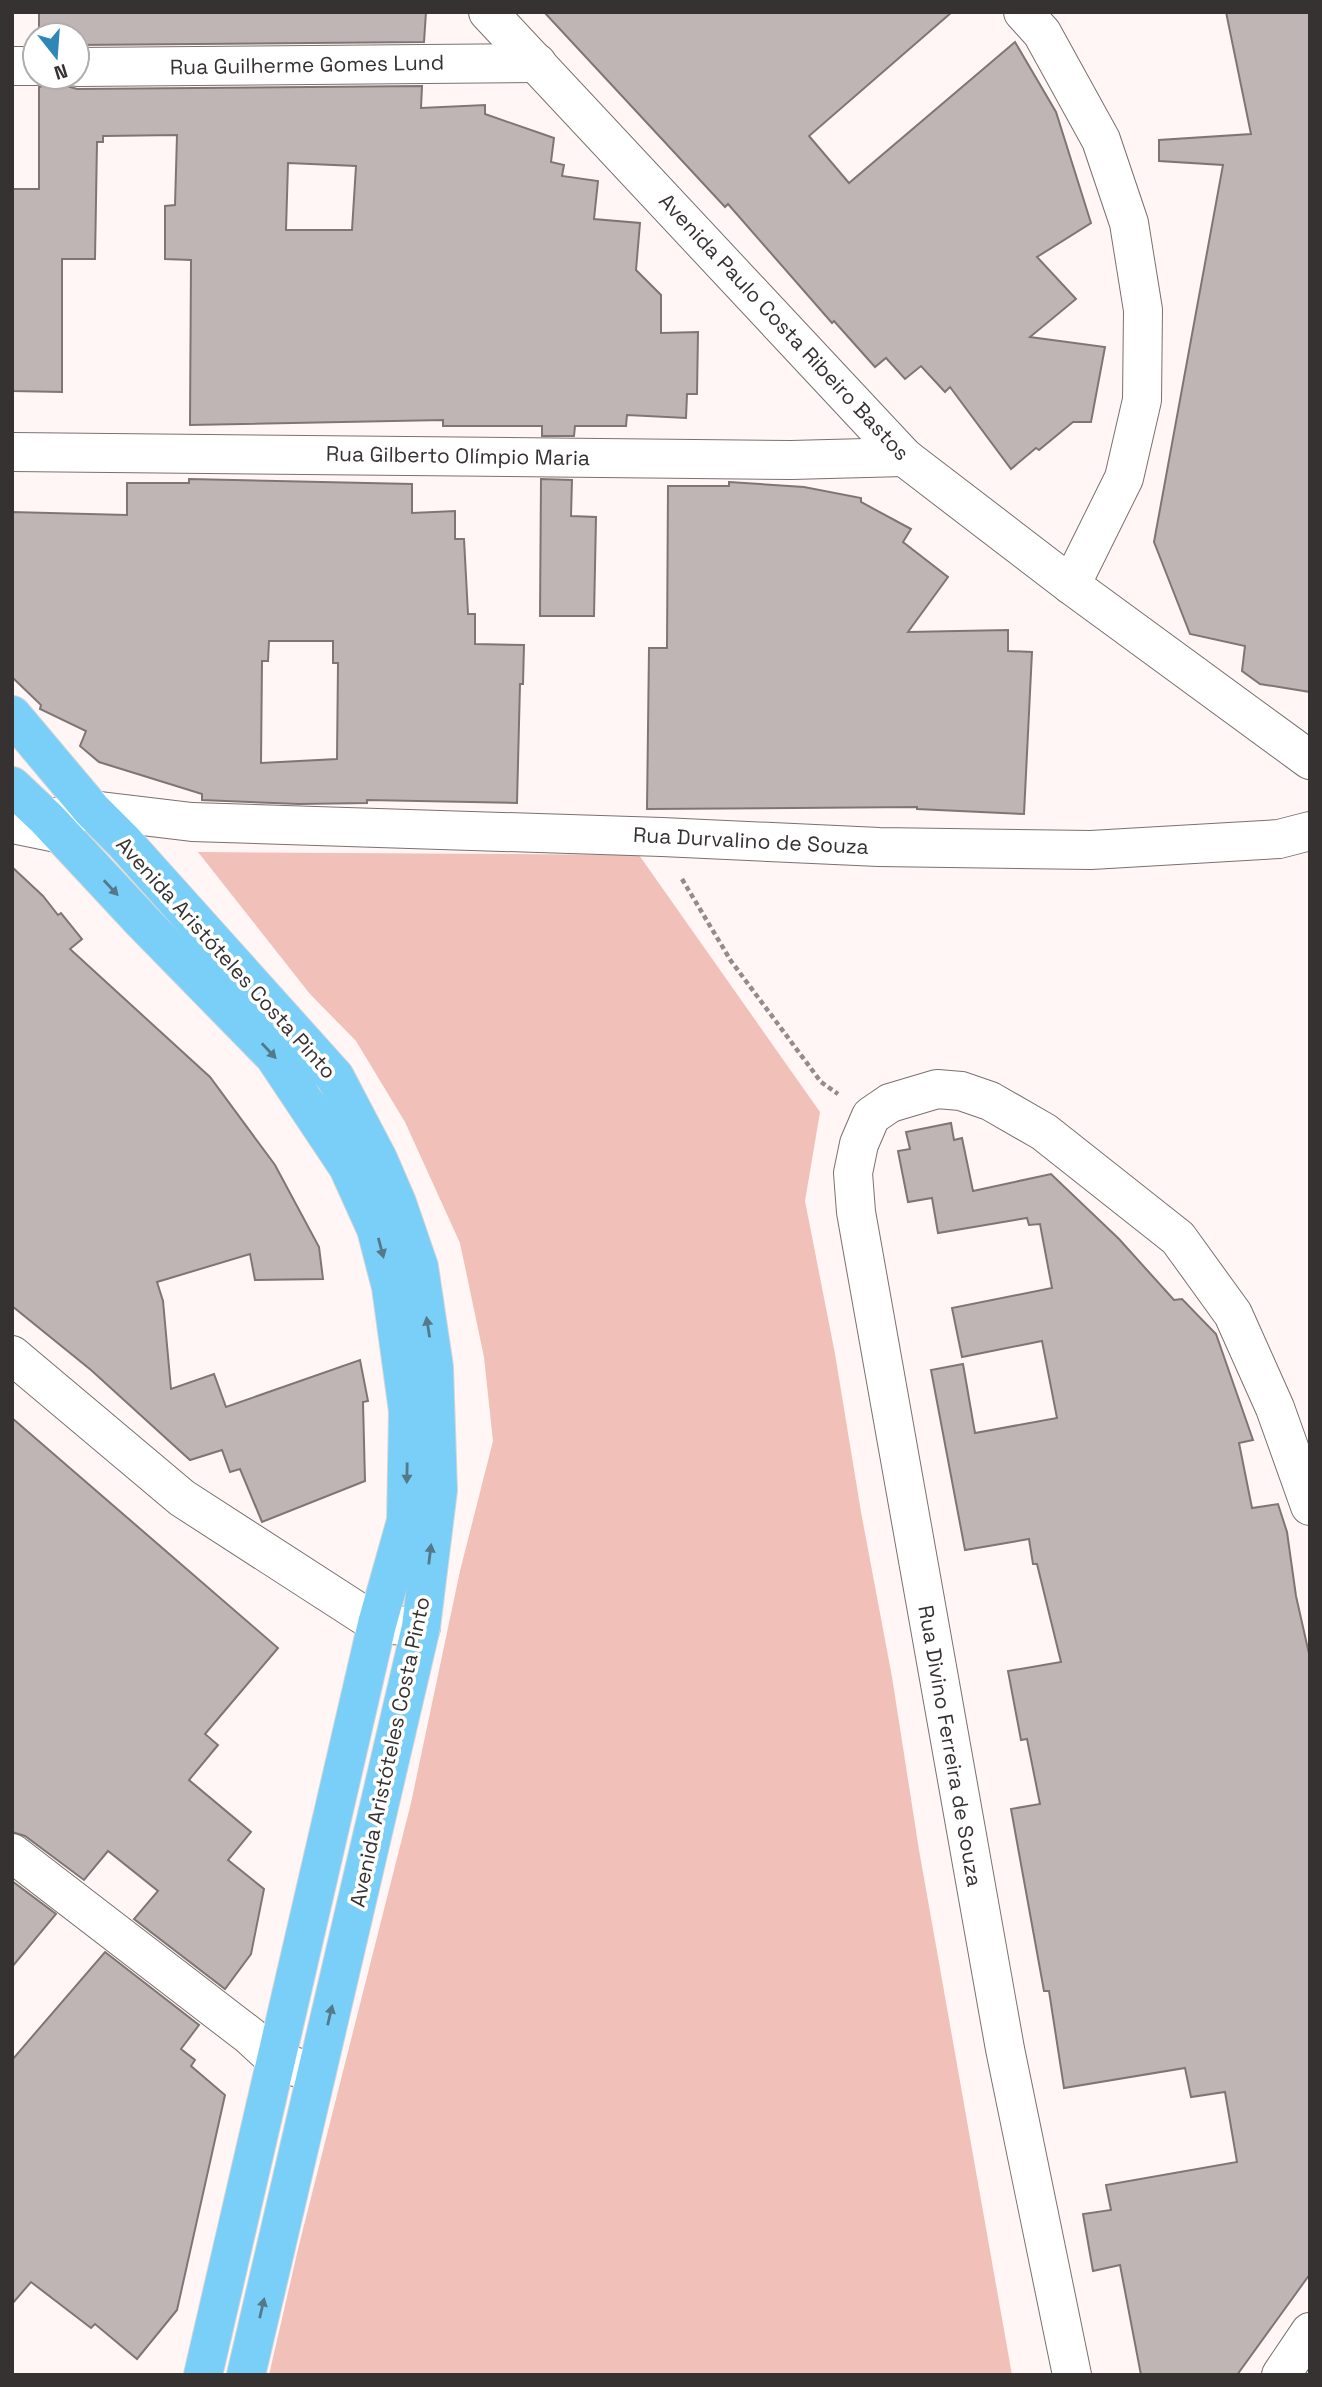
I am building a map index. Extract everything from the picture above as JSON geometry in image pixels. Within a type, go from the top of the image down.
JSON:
[{"type":"main road","name":"Avenida Aristóteles Costa Pinto","points":[[12,715],[92,810],[335,1077],[397,1203],[419,1267],[434,1367],[438,1490],[421,1628],[246,2375]]},
{"type":"main road","name":"Avenida Aristóteles Costa Pinto","points":[[12,786],[50,832],[142,921],[274,1056],[348,1167],[376,1229],[391,1287],[408,1411],[405,1521],[377,1624],[203,2375]]},
{"type":"street","name":"Avenida Paulo Costa Ribeiro Bastos","points":[[488,12],[904,457],[1071,585],[1310,760]]},
{"type":"street","points":[[1023,12],[1042,33],[1101,140],[1129,222],[1143,310],[1142,400],[1124,478],[1071,585]]},
{"type":"street","name":"Rua Guilherme Gomes Lund","points":[[91,66],[537,63]]},
{"type":"street","name":"Rua Gilberto Olímpio Maria","points":[[12,452],[791,460],[904,457]]},
{"type":"street","name":"Rua Durvalino de Souza","points":[[50,832],[92,810],[192,822],[662,837],[879,847],[1091,850],[1279,839],[1310,831]]},
{"type":"street","name":"Rua Durvalino de Souza","points":[[50,832],[123,841],[192,822]]},
{"type":"street","points":[[871,1116],[890,1103],[937,1089],[961,1091],[990,1101],[1044,1132],[1178,1238],[1233,1314],[1275,1408],[1310,1506]]},
{"type":"street","name":"Rua Divino Ferreira de Souza","points":[[871,1116],[859,1144],[853,1173],[856,1212],[1005,2049],[1072,2375]]},
{"type":"street","points":[[12,1355],[182,1498],[377,1624],[421,1628]]},
{"type":"street","points":[[12,1853],[250,2036],[276,2060],[316,2074]]},
{"type":"street","points":[[1281,2375],[1310,2332]]},
{"type":"path","points":[[662,837],[688,892],[778,1025],[821,1082],[871,1116]]},
{"type":"shaded area","points":[[198,852],[639,855],[820,1112],[805,1201],[892,1677],[919,1850],[1012,2375],[269,2375],[299,2245],[411,1803],[460,1571],[493,1441],[484,1357],[460,1243],[405,1122],[356,1041],[310,994]]},
{"type":"building","points":[[39,12],[426,12],[424,42],[91,45],[91,21],[39,21]]},
{"type":"building","points":[[544,12],[952,12],[809,136],[849,183],[1015,42],[1056,112],[1091,223],[1037,257],[1076,299],[1030,337],[1105,347],[1091,422],[1073,422],[1011,469],[950,387],[945,392],[921,366],[905,379],[886,358],[875,367],[834,321],[832,323],[728,204],[725,207]]},
{"type":"building","points":[[1226,12],[1310,12],[1310,692],[1260,684],[1242,671],[1245,646],[1190,634],[1154,542],[1223,165],[1159,161],[1159,140],[1251,134]]},
{"type":"building","points":[[422,86],[421,108],[485,105],[485,114],[554,138],[551,162],[564,165],[562,176],[598,181],[594,219],[640,223],[636,270],[661,295],[661,333],[698,332],[697,394],[687,394],[686,418],[627,415],[626,426],[575,426],[574,436],[542,436],[542,426],[443,426],[443,420],[190,425],[191,260],[165,259],[165,206],[175,205],[177,135],[103,136],[103,142],[97,142],[95,259],[62,259],[62,392],[12,391],[12,189],[39,189],[39,91]],"holes":[[[288,163],[356,166],[352,230],[286,230]]]},
{"type":"building","points":[[189,479],[412,484],[412,513],[455,511],[455,539],[464,539],[468,614],[475,614],[475,644],[524,645],[523,684],[520,684],[517,803],[367,800],[367,803],[299,804],[202,800],[202,794],[99,762],[80,746],[86,731],[40,709],[41,705],[12,677],[12,512],[127,515],[127,483],[189,483]],"holes":[[[269,641],[333,641],[333,663],[338,663],[337,759],[261,763],[262,661],[268,661]]]},
{"type":"building","points":[[541,479],[572,480],[571,516],[596,517],[594,616],[540,616]]},
{"type":"building","points":[[729,482],[804,487],[861,498],[861,502],[911,529],[903,542],[948,577],[908,632],[1008,630],[1008,651],[1032,652],[1024,814],[917,807],[647,809],[649,648],[667,648],[668,486],[729,486]]},
{"type":"building","points":[[12,867],[43,896],[58,915],[61,913],[82,939],[70,949],[210,1077],[275,1165],[319,1247],[323,1279],[255,1280],[250,1254],[157,1282],[163,1301],[171,1389],[214,1374],[226,1407],[360,1360],[368,1401],[363,1402],[365,1481],[262,1522],[240,1469],[230,1472],[222,1450],[190,1460],[91,1370],[12,1306]]},
{"type":"building","points":[[951,1123],[954,1140],[962,1138],[973,1191],[1051,1174],[1119,1239],[1174,1300],[1182,1299],[1216,1334],[1253,1440],[1239,1443],[1252,1508],[1278,1504],[1287,1532],[1296,1596],[1310,1658],[1310,2274],[1237,2375],[1141,2375],[1120,2265],[1093,2271],[1083,2214],[1111,2210],[1106,2185],[1237,2162],[1225,2092],[1191,2097],[1185,2068],[1064,2088],[1049,1991],[1044,1991],[1011,1809],[1040,1804],[1027,1739],[1021,1740],[1008,1671],[1061,1662],[1037,1564],[1033,1564],[1029,1539],[965,1550],[931,1370],[963,1364],[975,1433],[1057,1418],[1042,1341],[962,1357],[952,1308],[1052,1288],[1040,1224],[1029,1225],[1027,1218],[938,1233],[932,1198],[908,1202],[898,1151],[910,1149],[906,1132]]},
{"type":"building","points":[[12,1418],[278,1648],[205,1734],[218,1745],[189,1780],[251,1832],[228,1860],[264,1889],[251,1954],[225,1989],[134,1919],[158,1891],[108,1851],[84,1880],[25,1836],[12,1832]]},
{"type":"building","points":[[12,1881],[56,1914],[12,1967]]},
{"type":"building","points":[[105,1952],[199,2025],[181,2049],[195,2060],[191,2066],[225,2095],[177,2310],[137,2359],[95,2324],[91,2328],[31,2282],[12,2304],[12,2060]]}]
